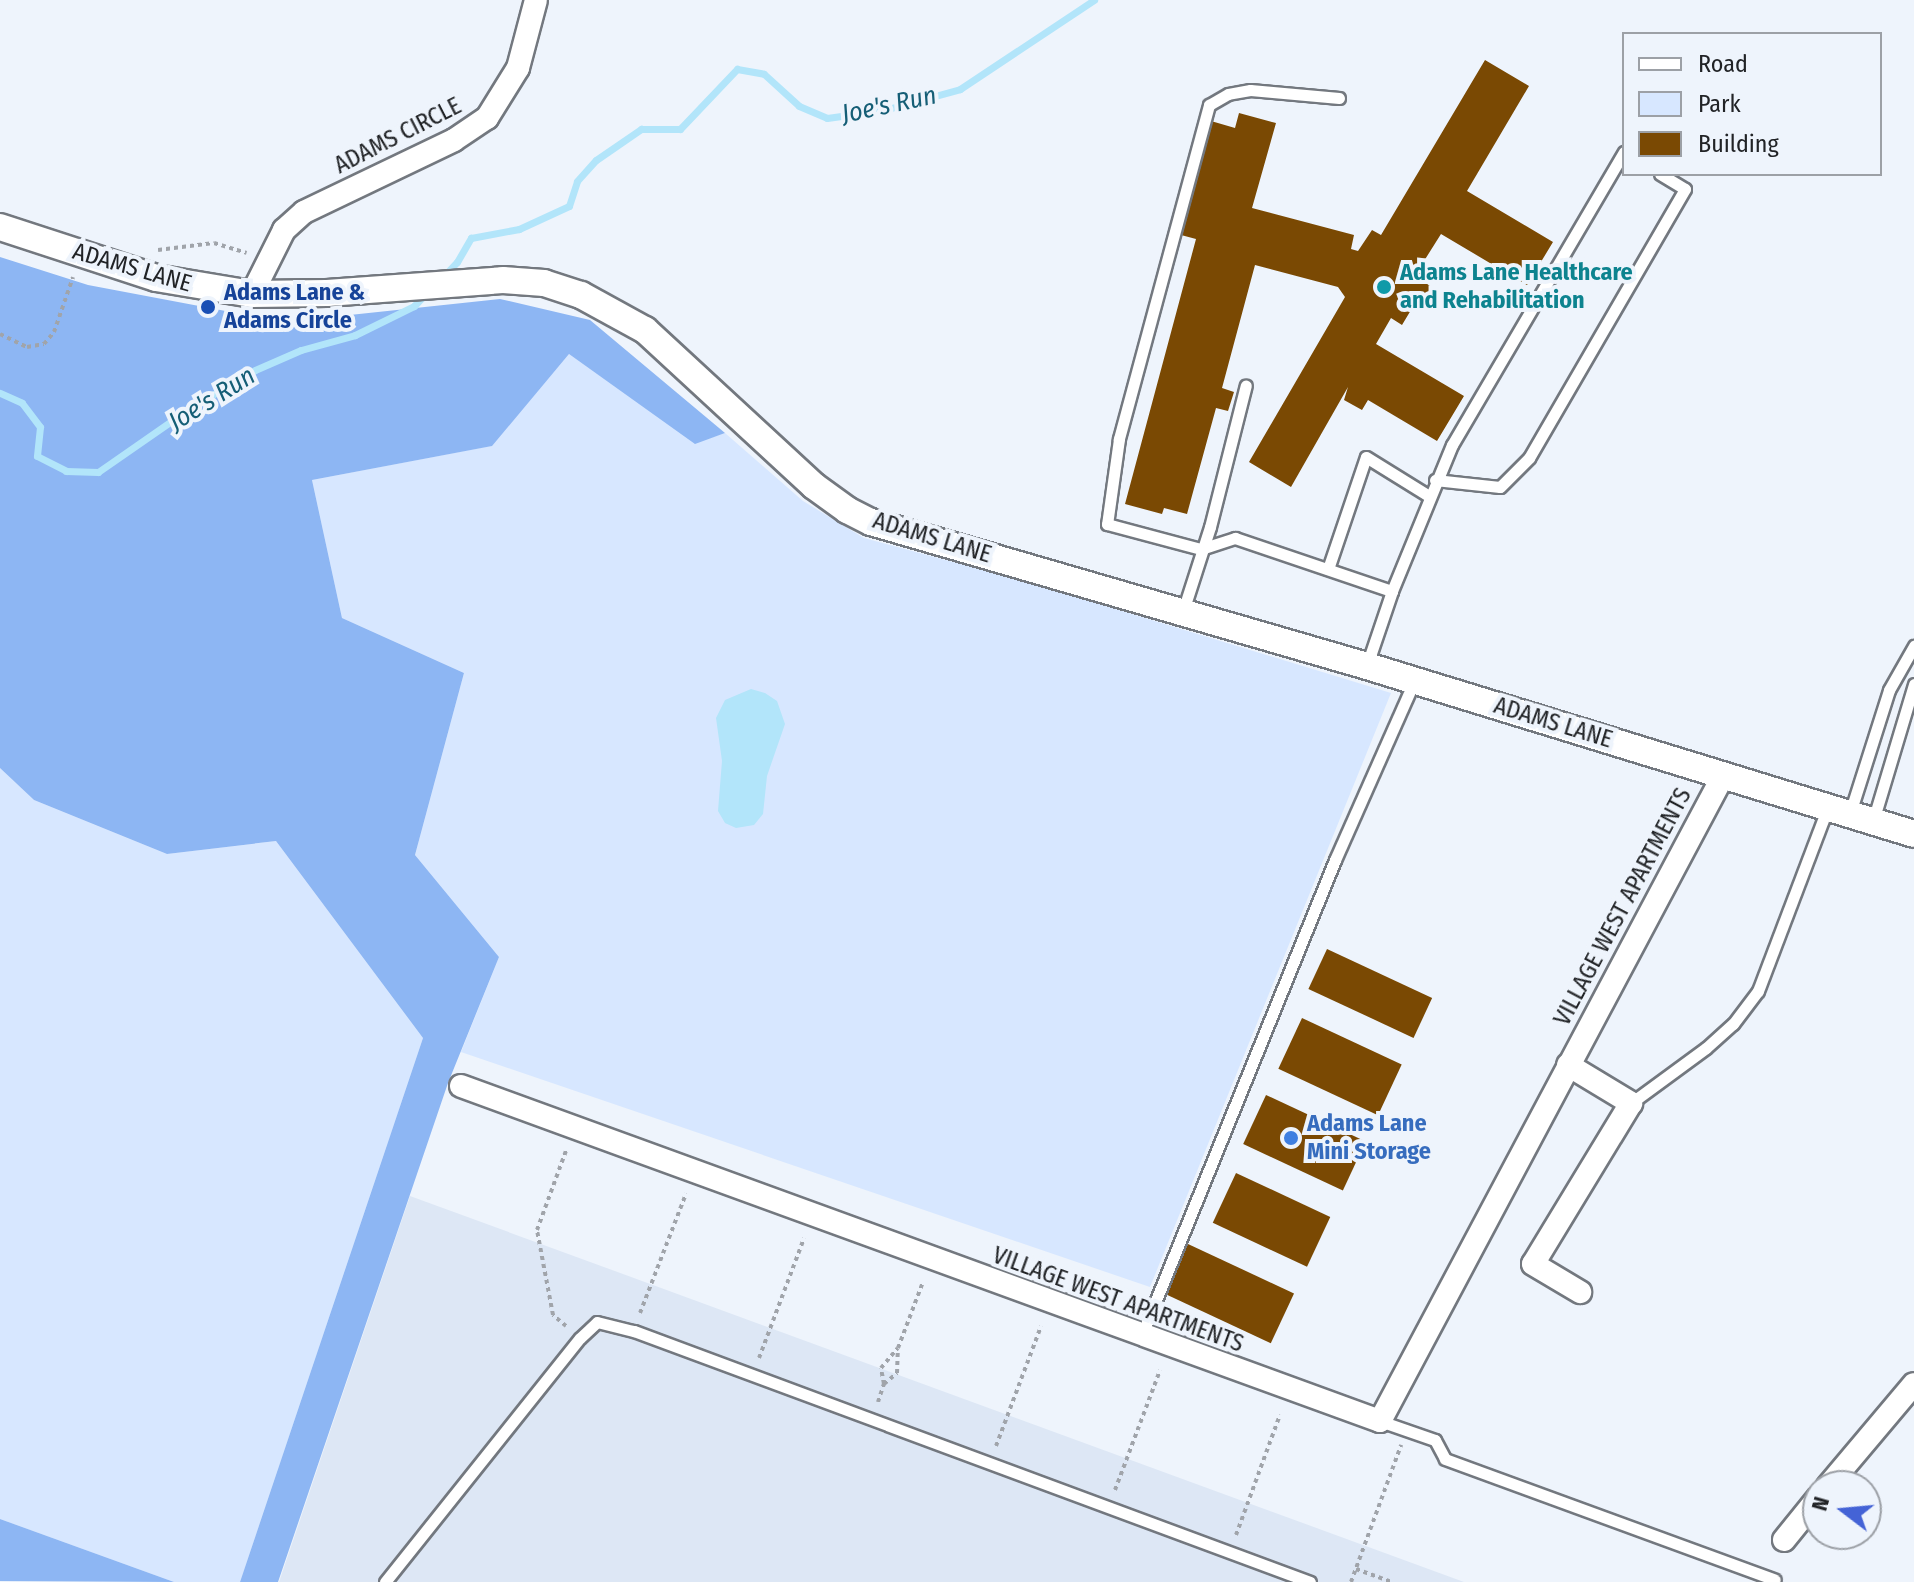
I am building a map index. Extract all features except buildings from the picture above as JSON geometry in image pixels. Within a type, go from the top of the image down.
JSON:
[{"type":"street","name":"ADAMS CIRCLE","points":[[252,294],[284,230],[304,212],[454,140],[487,118],[518,68],[536,0]]},
{"type":"street","name":"ADAMS LANE","points":[[0,227],[156,278],[252,294],[327,293],[454,282],[544,283],[611,309],[667,348],[814,486],[847,510],[871,522],[1367,666],[1914,834]]},
{"type":"street","name":"VILLAGE WEST APARTMENTS","points":[[461,1086],[1141,1337],[1380,1421],[1724,774]]},
{"type":"street","name":"VILLAGE WEST APARTMENTS","points":[[1568,1065],[1631,1103]]},
{"type":"street","points":[[1580,1292],[1533,1264],[1631,1103]]},
{"type":"street","points":[[1841,1470],[1914,1384]]},
{"type":"street","points":[[1784,1540],[1802,1518]]},
{"type":"lane","points":[[1339,98],[1250,90],[1228,94],[1209,105],[1119,439],[1107,524],[1201,549],[1235,538],[1392,591]]},
{"type":"lane","points":[[1367,666],[1392,591],[1435,480],[1452,445],[1622,155]]},
{"type":"lane","points":[[1435,480],[1500,487],[1529,458],[1685,189],[1663,176]]},
{"type":"lane","points":[[1183,611],[1246,385]]},
{"type":"lane","points":[[1328,569],[1366,457],[1429,496]]},
{"type":"lane","points":[[1850,814],[1889,690],[1914,646]]},
{"type":"lane","points":[[1141,1337],[1335,860],[1415,681]]},
{"type":"lane","points":[[1631,1103],[1706,1048],[1733,1024],[1758,991],[1914,684]]},
{"type":"lane","points":[[385,1582],[580,1338],[597,1322],[634,1331],[1310,1582]]},
{"type":"lane","points":[[1380,1421],[1435,1440],[1445,1459],[1775,1580]]},
{"type":"path","points":[[152,249],[177,250],[214,243],[249,254],[253,246]]},
{"type":"path","points":[[0,334],[27,347],[44,344],[54,332],[77,267]]},
{"type":"path","points":[[576,1126],[537,1230],[553,1315],[580,1338]]},
{"type":"path","points":[[634,1331],[686,1194]]},
{"type":"path","points":[[753,1375],[804,1238]]},
{"type":"path","points":[[884,1384],[897,1373],[898,1348],[923,1282]]},
{"type":"path","points":[[990,1463],[1041,1326]]},
{"type":"path","points":[[872,1419],[884,1384],[881,1368],[898,1348]]},
{"type":"path","points":[[1108,1507],[1160,1370]]},
{"type":"path","points":[[1229,1552],[1280,1415]]},
{"type":"path","points":[[1351,1582],[1406,1430]]},
{"type":"path","points":[[1356,1569],[1391,1582]]},
{"type":"shaded area","points":[[0,257],[88,285],[284,322],[500,299],[590,320],[725,433],[695,444],[569,354],[492,446],[312,480],[342,618],[464,673],[415,855],[499,957],[448,1083],[278,1582],[240,1582],[423,1038],[276,841],[167,854],[34,800],[0,768]]},
{"type":"shaded area","points":[[751,689],[777,701],[785,724],[767,776],[763,814],[754,825],[736,828],[725,823],[718,811],[722,761],[716,718],[725,700]]},
{"type":"shaded area","points":[[410,1196],[1464,1582],[279,1582]]},
{"type":"shaded area","points":[[0,1519],[174,1582],[0,1581]]},
{"type":"green space","points":[[569,354],[695,443],[725,433],[803,501],[864,538],[1024,581],[1391,693],[1150,1287],[461,1052],[499,957],[415,855],[464,673],[342,618],[312,480],[491,446]]},
{"type":"green space","points":[[0,768],[34,800],[167,854],[276,841],[423,1038],[240,1582],[174,1582],[0,1519]]},
{"type":"waterway","name":"Joe's Run","points":[[442,278],[457,262],[471,238],[519,229],[569,206],[577,181],[596,160],[641,129],[680,129],[737,69],[764,74],[799,106],[827,118],[884,110],[960,89],[1094,0]]},
{"type":"waterway","name":"Joe's Run","points":[[0,393],[22,403],[40,427],[37,456],[66,471],[98,472],[190,408],[255,370],[301,350],[355,335],[414,306],[427,292]]},
{"type":"place","name":"Adams Lane Healthcare and Rehabilitation","points":[[1384,287]]},
{"type":"place","name":"Adams Lane & Adams Circle","points":[[208,307]]},
{"type":"place","name":"Adams Lane Mini Storage","points":[[1291,1138]]}]
